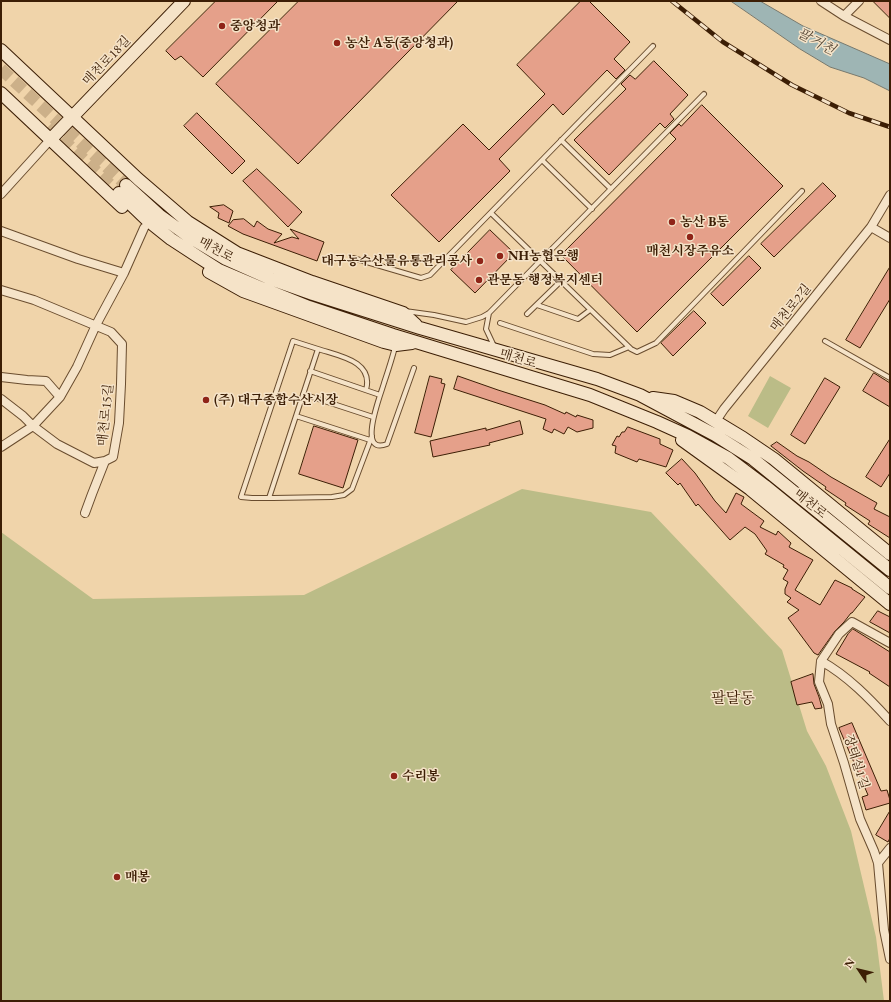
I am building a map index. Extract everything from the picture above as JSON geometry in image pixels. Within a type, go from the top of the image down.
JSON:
[{"type":"main road","name":"매천로18길","points":[[50,140],[184,1]]},
{"type":"main road","points":[[1,50],[138,179],[188,222],[237,254],[312,282],[403,313],[420,328]]},
{"type":"main road","points":[[1,93],[144,228],[211,274],[243,291],[384,342],[396,345],[415,342]]},
{"type":"main road","name":"매천로","points":[[890,570],[753,459],[715,435],[640,395],[597,379],[420,328],[271,279],[226,259],[188,236],[122,189],[146,219],[171,239],[219,270],[309,306],[415,342],[590,395],[688,436],[728,458],[765,486],[890,588]]},
{"type":"main road","points":[[640,395],[674,401],[700,412],[743,438],[774,459],[890,554]]},
{"type":"main road","points":[[657,422],[750,489],[890,604]]},
{"type":"street","points":[[821,1],[844,16],[890,40]]},
{"type":"street","points":[[844,16],[859,1]]},
{"type":"street","points":[[2,189],[50,140]]},
{"type":"street","name":"매천로2길","points":[[716,421],[724,409],[871,227],[890,195]]},
{"type":"street","points":[[871,227],[890,238]]},
{"type":"street","points":[[1,447],[33,426],[60,398],[77,367],[96,325],[124,273],[144,228]]},
{"type":"street","points":[[1,232],[78,259],[124,273]]},
{"type":"street","name":"매천로15길","points":[[1,290],[34,300],[96,325],[111,332],[122,344],[119,423],[113,457],[105,461],[85,513]]},
{"type":"street","points":[[1,377],[46,381],[60,398]]},
{"type":"street","points":[[1,399],[56,444],[94,463],[105,461]]},
{"type":"street","points":[[890,643],[852,622],[839,634],[821,662],[831,667],[857,687],[890,721]]},
{"type":"street","name":"장태실1길","points":[[821,662],[819,682],[828,704],[831,724],[860,819],[878,863],[884,930],[890,959]]},
{"type":"street","points":[[878,863],[890,848]]},
{"type":"lane","points":[[353,258],[420,278],[430,275],[653,46]]},
{"type":"lane","points":[[389,308],[466,322],[489,313],[541,262],[704,94]]},
{"type":"lane","points":[[561,140],[611,189]]},
{"type":"lane","points":[[542,160],[592,209]]},
{"type":"lane","points":[[491,213],[631,349],[638,352],[656,343],[802,191]]},
{"type":"lane","points":[[527,314],[561,281]]},
{"type":"lane","points":[[537,305],[578,319],[590,310]]},
{"type":"lane","points":[[489,313],[486,329],[495,350]]},
{"type":"lane","points":[[500,323],[593,354],[610,355],[629,347]]},
{"type":"lane","points":[[825,341],[890,378]]},
{"type":"lane","points":[[366,390],[368,383],[366,373],[359,365],[348,359],[293,342],[241,497],[332,497],[344,495],[352,489],[371,438],[373,417],[396,345]]},
{"type":"lane","points":[[269,498],[318,349]]},
{"type":"lane","points":[[296,416],[371,438],[377,445],[382,446],[387,444],[414,368]]},
{"type":"lane","points":[[310,372],[380,395]]},
{"type":"lane","points":[[303,394],[373,417]]},
{"type":"green space","points":[[770,376],[791,388],[768,428],[748,416]]},
{"type":"green space","points":[[522,489],[651,512],[782,650],[807,731],[826,766],[851,831],[876,937],[884,1001],[1,1001],[1,532],[93,599],[304,595]]},
{"type":"water","name":"팔거천","points":[[731,1],[760,1],[803,26],[890,64],[890,91],[864,78],[830,67],[800,49]]},
{"type":"building","name":"중앙청과","points":[[216,1],[278,1],[203,77],[181,56],[175,60],[166,51]]},
{"type":"building","name":"농산 A동(중앙청과)","points":[[299,1],[458,1],[298,164],[216,84]]},
{"type":"building","points":[[581,1],[589,1],[630,42],[614,59],[625,70],[616,79],[607,70],[563,115],[553,104],[499,159],[510,171],[439,242],[391,195],[463,124],[489,150],[545,94],[517,65]]},
{"type":"building","points":[[873,1],[890,1],[890,18]]},
{"type":"building","points":[[654,61],[688,95],[670,114],[674,119],[665,128],[660,123],[609,175],[574,140],[626,89],[621,84],[630,75],[635,79]]},
{"type":"building","name":"농산 B동","points":[[702,105],[783,186],[637,332],[561,255],[676,139],[670,133],[679,124],[681,126]]},
{"type":"building","points":[[197,113],[245,161],[232,174],[184,126]]},
{"type":"building","points":[[257,169],[302,212],[288,227],[243,181]]},
{"type":"building","points":[[823,183],[836,196],[774,257],[761,244]]},
{"type":"building","points":[[224,205],[233,211],[229,223],[218,218],[219,213],[210,207]]},
{"type":"building","points":[[244,219],[254,227],[257,221],[268,229],[282,234],[274,243],[292,237],[299,239],[290,229],[324,242],[317,261],[243,234],[228,226],[233,220]]},
{"type":"building","points":[[490,230],[514,253],[475,293],[451,270]]},
{"type":"building","points":[[749,256],[761,268],[723,306],[711,294]]},
{"type":"building","points":[[890,267],[890,299],[860,348],[846,340]]},
{"type":"building","points":[[694,311],[706,323],[673,356],[661,343]]},
{"type":"building","points":[[874,373],[890,383],[890,407],[863,391]]},
{"type":"building","points":[[430,376],[442,379],[441,383],[445,384],[431,437],[415,433]]},
{"type":"building","points":[[458,376],[545,405],[565,414],[566,412],[576,417],[577,415],[593,420],[593,428],[577,432],[568,427],[564,434],[554,429],[552,433],[543,429],[546,419],[454,389]]},
{"type":"building","points":[[825,378],[840,387],[805,444],[791,435]]},
{"type":"building","points":[[520,421],[523,434],[489,443],[490,445],[433,457],[430,441],[486,428],[486,430]]},
{"type":"building","points":[[314,426],[358,440],[343,488],[299,474]]},
{"type":"building","points":[[628,427],[660,439],[660,444],[673,450],[666,467],[639,459],[637,462],[615,453],[616,446],[612,445],[617,436],[619,437]]},
{"type":"building","points":[[890,439],[890,473],[881,487],[866,477]]},
{"type":"building","points":[[777,442],[831,477],[877,503],[874,509],[890,517],[890,538],[868,524],[870,521],[845,505],[846,503],[825,489],[826,487],[771,446]]},
{"type":"building","points":[[682,459],[695,473],[715,501],[726,513],[736,493],[744,497],[741,504],[764,521],[760,527],[776,535],[778,531],[791,543],[789,547],[813,560],[795,590],[820,605],[835,580],[852,588],[865,597],[835,631],[818,655],[814,653],[788,618],[799,610],[787,602],[791,598],[785,594],[785,589],[788,582],[783,579],[788,570],[783,567],[784,565],[765,554],[767,551],[755,534],[745,527],[730,540],[698,504],[696,506],[680,483],[678,485],[666,473]]},
{"type":"building","points":[[878,611],[890,617],[890,633],[870,622]]},
{"type":"building","points":[[853,629],[890,652],[890,687],[869,673],[870,672],[836,654],[848,634]]},
{"type":"building","points":[[813,674],[814,684],[822,708],[815,709],[812,702],[797,705],[791,682]]},
{"type":"building","points":[[852,723],[881,791],[887,790],[890,803],[866,810],[862,797],[868,795],[839,728]]},
{"type":"building","points":[[890,811],[890,838],[888,842],[876,835]]},
{"type":"tunnel","points":[[1,69],[126,185]]},
{"type":"tunnel","points":[[49,126],[119,193]]},
{"type":"railway","points":[[672,1],[723,42],[792,85],[849,113],[890,127]]},
{"type":"place","name":"중앙청과","points":[[222,26]]},
{"type":"place","name":"농산 A동(중앙청과)","points":[[337,43]]},
{"type":"place","name":"농산 B동","points":[[672,222]]},
{"type":"place","name":"매천시장주유소","points":[[690,237]]},
{"type":"place","name":"NH농협은행","points":[[500,256]]},
{"type":"place","name":"대구농수산물유통관리공사","points":[[480,261]]},
{"type":"place","name":"관문동 행정복지센터","points":[[479,280]]},
{"type":"place","name":"(주) 대구종합수산시장","points":[[206,400]]},
{"type":"place","name":"수리봉","points":[[394,776]]},
{"type":"place","name":"매봉","points":[[117,877]]},
{"type":"district","name":"팔달동","points":[[733,699]]}]
